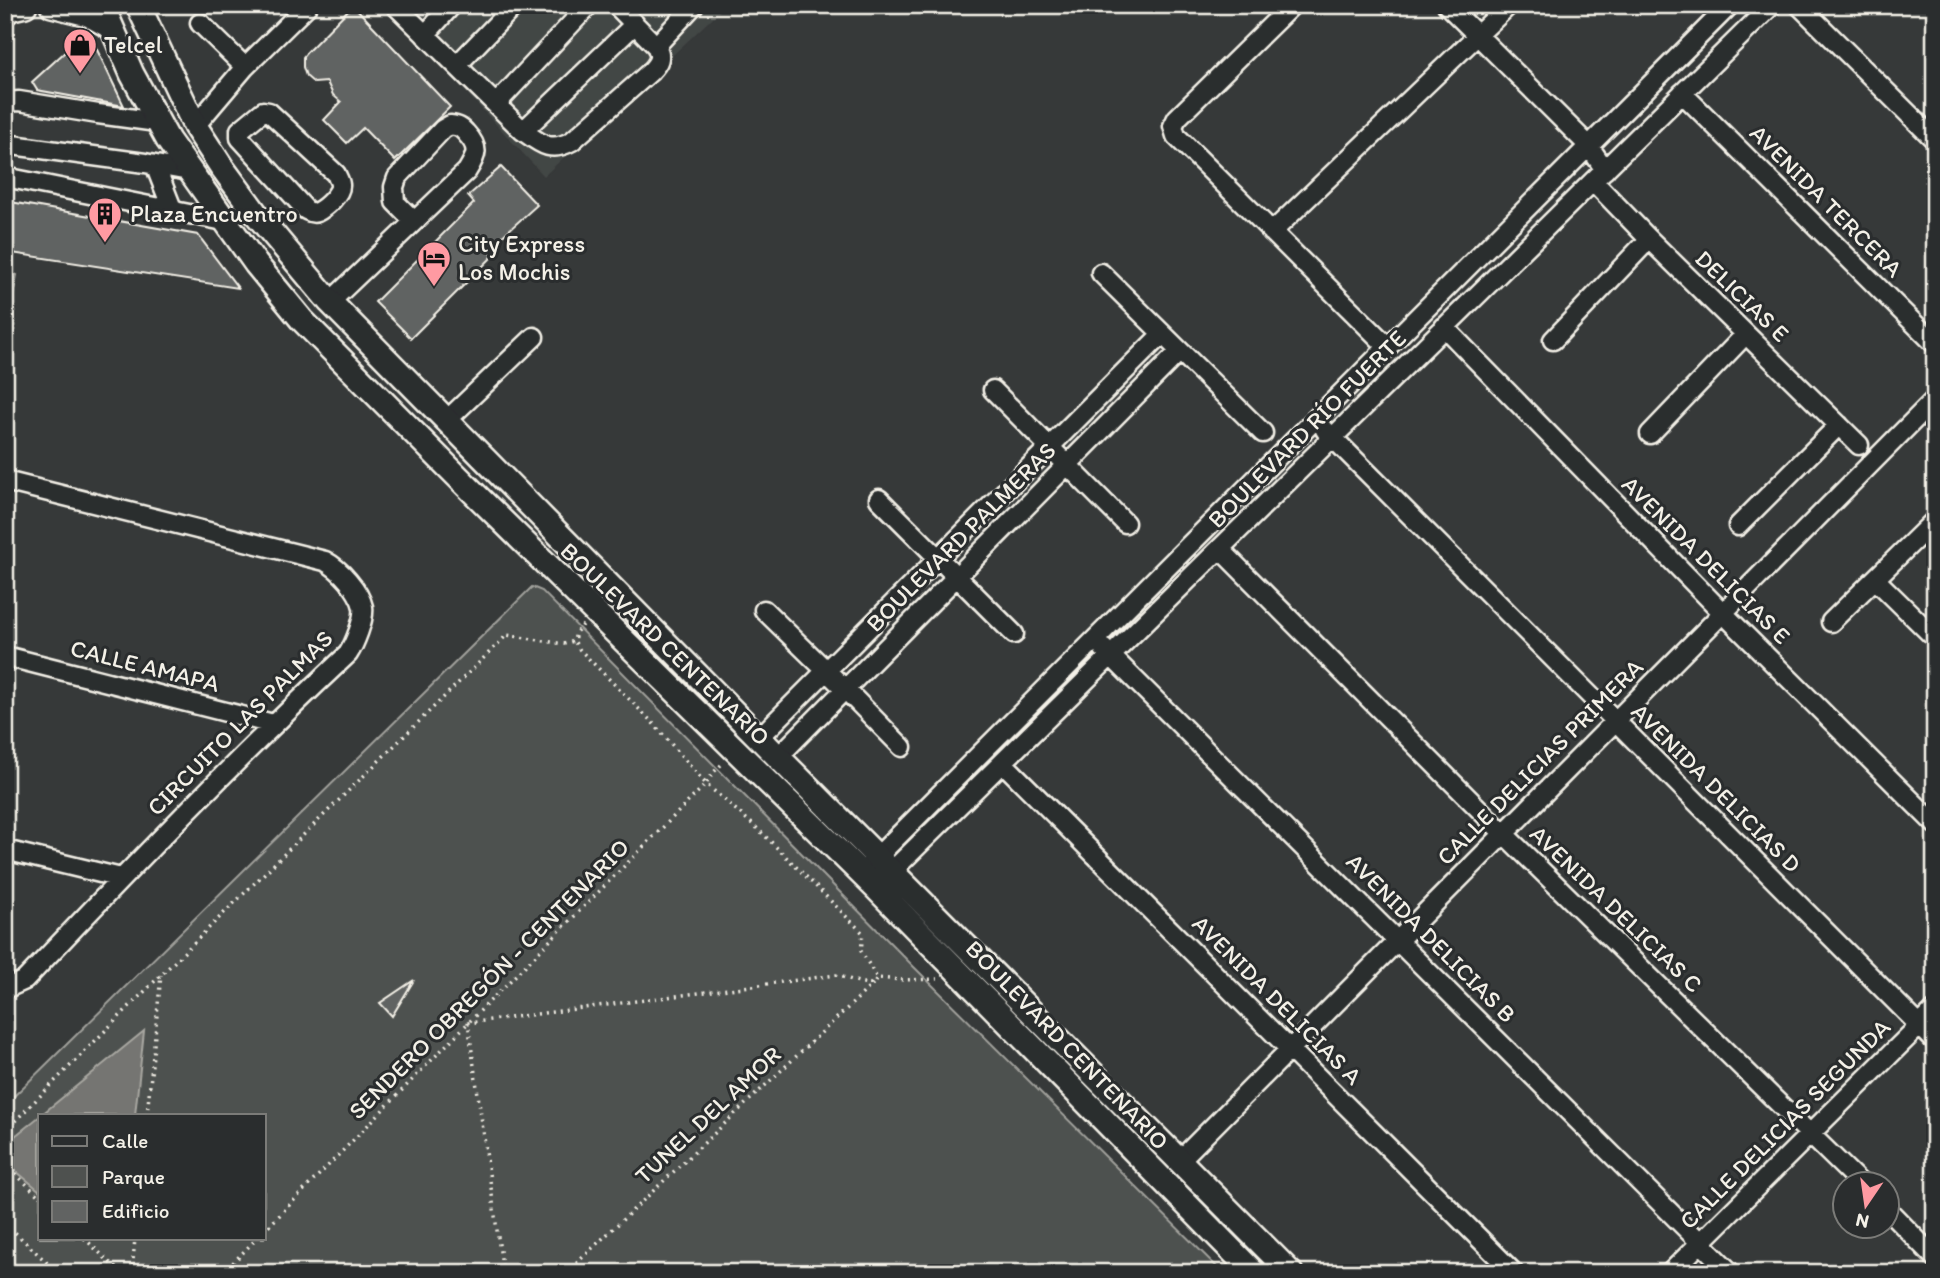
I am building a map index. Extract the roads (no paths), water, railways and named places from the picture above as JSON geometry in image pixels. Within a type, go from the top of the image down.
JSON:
[{"type":"main road","points":[[5,13],[25,5]]},
{"type":"main road","points":[[52,5],[88,14],[111,27]]},
{"type":"main road","name":"BOULEVARD CENTENARIO","points":[[102,5],[132,75],[157,122],[224,221],[302,320],[736,750],[877,872],[1180,1160],[1291,1273]]},
{"type":"main road","name":"BOULEVARD CENTENARIO","points":[[138,5],[195,126],[257,215],[330,302],[778,757],[953,966],[1254,1273]]},
{"type":"main road","points":[[149,5],[155,43]]},
{"type":"main road","points":[[426,445],[449,424]]},
{"type":"street","points":[[195,126],[245,67],[308,5]]},
{"type":"street","points":[[395,5],[523,131],[538,143],[557,148],[572,141],[658,65],[660,58],[656,46],[616,5]]},
{"type":"street","points":[[425,35],[452,5]]},
{"type":"street","points":[[457,65],[515,5]]},
{"type":"street","points":[[496,104],[589,5]]},
{"type":"street","points":[[656,46],[694,5]]},
{"type":"street","points":[[1292,5],[1177,118],[1173,126],[1176,136],[1388,347]]},
{"type":"street","name":"DELICIAS E","points":[[1447,5],[1589,146],[1599,176],[1649,239],[1859,445]]},
{"type":"street","points":[[1272,232],[1509,5]]},
{"type":"street","name":"BOULEVARD RÍO FUERTE","points":[[877,872],[1094,640],[1730,5]]},
{"type":"street","name":"BOULEVARD RÍO FUERTE","points":[[877,872],[1003,762],[1772,5]]},
{"type":"street","points":[[1799,5],[1935,140]]},
{"type":"street","points":[[200,23],[245,67]]},
{"type":"street","points":[[523,131],[635,24]]},
{"type":"street","name":"AVENIDA TERCERA","points":[[1682,93],[1935,344]]},
{"type":"street","points":[[5,102],[19,101],[157,122]]},
{"type":"street","points":[[261,112],[269,112],[335,174],[340,190],[318,212],[309,212],[242,141],[240,130],[261,112]]},
{"type":"street","points":[[330,302],[467,171],[476,151],[474,142],[463,128],[450,125],[443,129],[397,178],[395,202],[414,221]]},
{"type":"street","points":[[221,166],[242,141]]},
{"type":"street","points":[[5,144],[189,171]]},
{"type":"street","points":[[155,165],[173,211]]},
{"type":"street","points":[[5,177],[224,221]]},
{"type":"street","points":[[1553,340],[1649,239]]},
{"type":"street","points":[[1101,273],[1263,433]]},
{"type":"street","name":"AVENIDA DELICIAS E","points":[[1444,327],[1935,824]]},
{"type":"street","name":"BOULEVARD PALMERAS","points":[[759,738],[1162,334]]},
{"type":"street","points":[[1650,434],[1746,334]]},
{"type":"street","points":[[449,424],[534,337]]},
{"type":"street","name":"BOULEVARD PALMERAS","points":[[778,757],[1180,351]]},
{"type":"street","points":[[993,390],[1125,523]]},
{"type":"street","name":"CALLE DELICIAS PRIMERA","points":[[1180,1160],[1935,399]]},
{"type":"street","name":"AVENIDA DELICIAS D","points":[[1314,420],[1935,1041]]},
{"type":"street","points":[[1738,526],[1839,425]]},
{"type":"street","name":"CIRCUITO LAS PALMAS","points":[[5,481],[325,561],[336,567],[354,589],[363,606],[363,615],[353,647],[348,654],[273,724],[25,980],[5,989]]},
{"type":"street","points":[[879,499],[1014,634]]},
{"type":"street","points":[[1832,622],[1935,520]]},
{"type":"street","name":"AVENIDA DELICIAS C","points":[[1220,549],[1504,834],[1847,1170]]},
{"type":"street","points":[[1876,580],[1935,638]]},
{"type":"street","points":[[764,610],[902,747]]},
{"type":"street","name":"AVENIDA DELICIAS B","points":[[1094,640],[1731,1273]]},
{"type":"street","name":"CALLE AMAPA","points":[[5,656],[273,724]]},
{"type":"street","name":"AVENIDA DELICIAS A","points":[[1003,762],[1514,1273]]},
{"type":"street","points":[[5,850],[121,878]]},
{"type":"street","name":"CALLE DELICIAS SEGUNDA","points":[[1670,1273],[1935,1010]]},
{"type":"street","points":[[1902,1224],[1935,1258]]},
{"type":"place","name":"Telcel","points":[[80,75]]},
{"type":"place","name":"Plaza Encuentro","points":[[105,244]]},
{"type":"place","name":"City Express Los Mochis","points":[[434,288]]}]
